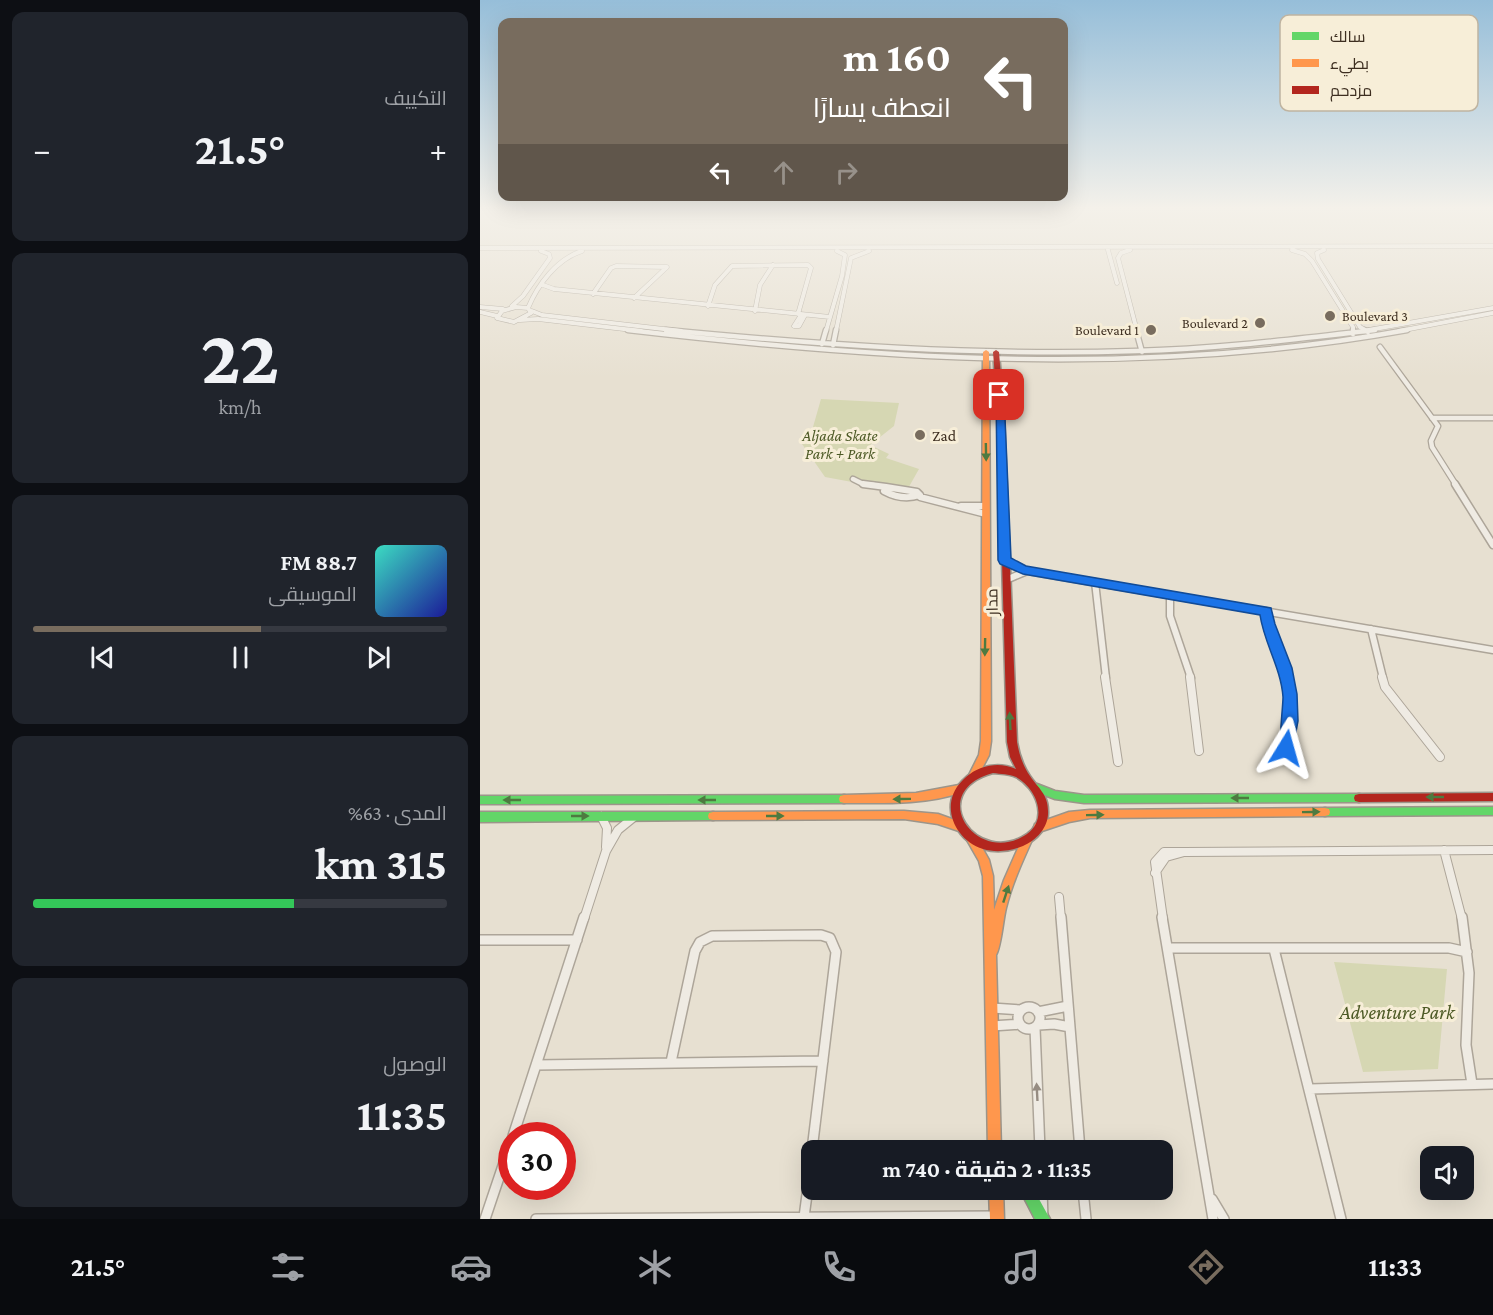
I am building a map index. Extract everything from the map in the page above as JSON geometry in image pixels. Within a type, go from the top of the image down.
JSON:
[{"type":"street","points":[[520,320],[530,315],[537,293],[559,264]]},
{"type":"street","points":[[822,344],[843,264]]},
{"type":"street","points":[[833,345],[851,264]]},
{"type":"street","points":[[1112,264],[1117,283]]},
{"type":"street","points":[[1120,264],[1142,352]]},
{"type":"street","points":[[1314,264],[1353,331]]},
{"type":"street","points":[[1322,264],[1361,329]]},
{"type":"street","points":[[497,316],[524,296],[545,265]]},
{"type":"street","points":[[708,306],[714,287],[729,268],[739,265],[806,265],[812,267],[802,315]]},
{"type":"street","points":[[755,310],[760,285],[773,265]]},
{"type":"street","points":[[593,294],[614,267],[667,267],[634,298]]},
{"type":"street","points":[[1332,283],[1340,286]]},
{"type":"street","points":[[543,285],[554,289],[593,294],[830,316]]},
{"type":"street","points":[[537,293],[554,289]]},
{"type":"street","points":[[1485,304],[1493,306]]},
{"type":"street","points":[[1353,331],[1369,332],[1493,306]]},
{"type":"street","points":[[480,307],[530,310],[542,315],[700,334],[986,355]]},
{"type":"street","points":[[480,312],[497,316],[498,320],[504,322],[538,319],[661,336],[823,350],[986,355],[1142,352],[1238,346],[1361,329],[1369,332]]},
{"type":"street","points":[[996,355],[1100,360],[1228,353],[1390,333],[1493,313]]},
{"type":"street","points":[[1430,321],[1436,314]]},
{"type":"street","points":[[1380,347],[1432,418],[1438,429],[1431,441],[1432,447],[1493,545]]},
{"type":"street","name":"مدار","points":[[974,775],[984,755],[986,741],[986,355]]},
{"type":"street","name":"مدار","points":[[996,355],[1001,416],[1012,742],[1015,757],[1025,776]]},
{"type":"street","points":[[1432,418],[1493,418]]},
{"type":"street","points":[[853,479],[863,484],[886,487],[884,491],[888,494],[915,498],[920,496],[966,510],[986,510]]},
{"type":"street","points":[[1005,560],[1028,571],[1493,650]]},
{"type":"street","points":[[1006,580],[1028,571]]},
{"type":"street","points":[[1095,582],[1103,660],[1118,762]]},
{"type":"street","points":[[1170,596],[1170,616],[1193,686],[1199,751]]},
{"type":"street","points":[[1266,611],[1268,624],[1285,668],[1290,694],[1291,721],[1286,748]]},
{"type":"street","points":[[1371,628],[1385,687],[1440,757]]},
{"type":"street","points":[[480,800],[906,799],[939,795],[959,789],[974,775],[1000,768],[1013,771],[1025,776],[1037,788],[1044,810],[1039,827],[1028,839],[1015,866],[997,921],[993,940],[992,992]]},
{"type":"street","points":[[1037,788],[1055,795],[1084,799],[1493,797]]},
{"type":"street","points":[[959,789],[954,807],[959,826],[972,840],[984,860],[988,876],[995,1140]]},
{"type":"street","points":[[1039,827],[1059,820],[1090,814],[1493,811]]},
{"type":"street","points":[[480,817],[904,815],[927,817],[959,826]]},
{"type":"street","points":[[602,816],[608,832],[606,851]]},
{"type":"street","points":[[517,1122],[606,851],[618,830],[635,816]]},
{"type":"street","points":[[972,840],[986,846],[1000,848],[1028,839]]},
{"type":"street","points":[[1444,850],[1459,899],[1467,952],[1470,1006],[1467,1062],[1472,1084]]},
{"type":"street","points":[[1213,1219],[1155,874],[1163,860],[1170,855],[1184,852],[1493,850]]},
{"type":"street","points":[[1059,897],[1079,1140]]},
{"type":"street","points":[[670,1062],[695,951],[700,942],[712,936],[821,935],[832,940],[837,952],[813,1140]]},
{"type":"street","points":[[480,939],[577,940]]},
{"type":"street","points":[[1168,948],[1449,948],[1467,952]]},
{"type":"street","points":[[1274,949],[1341,1219]]},
{"type":"street","points":[[992,1008],[1021,1010],[1030,1006],[1038,1012],[1041,1018],[1037,1026],[1040,1140]]},
{"type":"street","points":[[1038,1012],[1068,1006]]},
{"type":"street","points":[[1021,1010],[1018,1015],[1020,1024],[1028,1030],[1037,1026],[1054,1024],[1070,1027]]},
{"type":"street","points":[[992,1026],[1020,1024]]},
{"type":"street","points":[[536,1065],[823,1061]]},
{"type":"street","points":[[1310,1089],[1493,1084]]},
{"type":"street","points":[[485,1219],[498,1180]]},
{"type":"street","points":[[1209,1193],[1224,1219]]},
{"type":"street","points":[[804,1217],[806,1200]]},
{"type":"street","points":[[536,1219],[997,1217],[996,1200]]},
{"type":"street","points":[[1033,1200],[1043,1219]]},
{"type":"street","points":[[1042,1200],[1043,1219]]},
{"type":"street","points":[[1084,1200],[1086,1219]]},
{"type":"green space","name":"Aljada Skate Park + Park","points":[[821,399],[899,403],[894,426],[870,445],[889,454],[886,458],[919,469],[906,492],[825,477],[802,444],[809,441]]},
{"type":"green space","name":"Adventure Park","points":[[1334,962],[1447,969],[1438,1069],[1363,1072]]},
{"type":"traffic: fast","points":[[1037,788],[1055,795],[1084,799],[1359,798]]},
{"type":"traffic: fast","points":[[480,800],[844,799]]},
{"type":"traffic: fast","points":[[1325,812],[1493,811]]},
{"type":"traffic: fast","points":[[480,817],[713,816]]},
{"type":"traffic: fast","points":[[1033,1200],[1043,1219]]},
{"type":"traffic: slow","points":[[974,775],[984,755],[986,741],[986,352]]},
{"type":"traffic: slow","points":[[844,799],[916,797],[959,789]]},
{"type":"traffic: slow","points":[[1039,827],[1069,817],[1090,814],[1325,812]]},
{"type":"traffic: slow","points":[[713,816],[904,815],[938,819],[959,826]]},
{"type":"traffic: slow","points":[[972,840],[984,860],[988,876],[995,1140]]},
{"type":"traffic: slow","points":[[993,950],[997,921],[1005,894],[1027,840]]},
{"type":"traffic: slow","points":[[996,1200],[997,1219]]},
{"type":"traffic: jam","points":[[996,352],[1001,415],[1012,742],[1015,757],[1025,776]]},
{"type":"traffic: jam","points":[[993,769],[1011,771],[1020,775],[1034,787],[1042,803],[1042,820],[1038,829],[1031,836],[1016,844],[1000,847],[985,845],[972,838],[962,828],[956,816],[955,803],[960,789],[974,776],[993,769]]},
{"type":"traffic: jam","points":[[1359,798],[1493,797]]},
{"type":"place","name":"Boulevard 3","points":[[1330,316]]},
{"type":"place","name":"Boulevard 2","points":[[1260,323]]},
{"type":"place","name":"Boulevard 1","points":[[1151,330]]},
{"type":"place","name":"Zad","points":[[920,435]]},
{"type":"route","points":[[999,395],[1005,560],[1023,570],[1266,611],[1268,624],[1288,680],[1291,721],[1286,748]]}]
